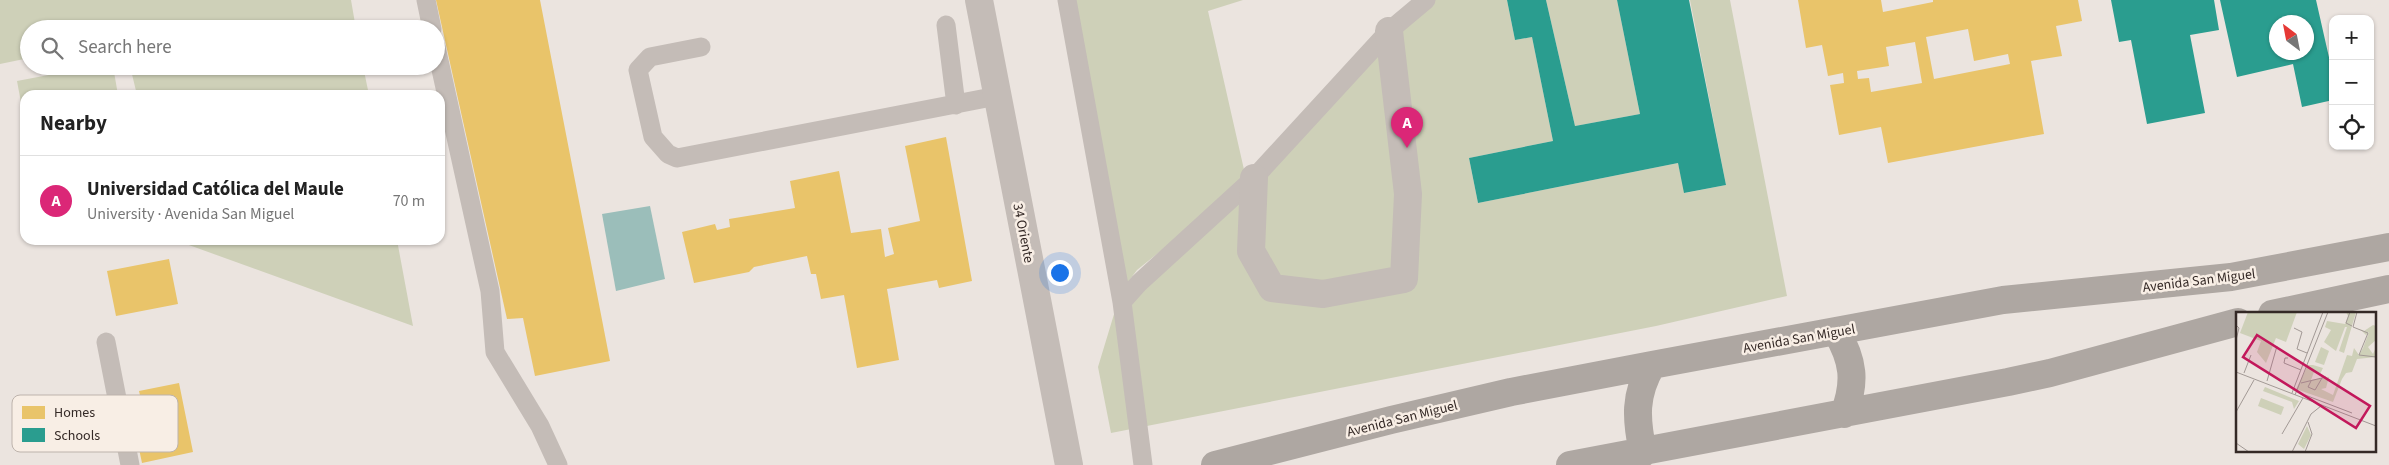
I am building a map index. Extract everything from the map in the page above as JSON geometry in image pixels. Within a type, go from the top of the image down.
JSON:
[{"type":"highway","name":"Avenida San Miguel","points":[[1215,465],[1493,396],[1652,365],[2003,300],[2231,277],[2389,247]]},
{"type":"highway","points":[[2282,312],[2389,290]]},
{"type":"highway","points":[[1570,465],[1643,453],[2050,373],[2236,323]]},
{"type":"highway","points":[[1836,331],[1846,348],[1851,364],[1850,398],[1844,414]]},
{"type":"highway","points":[[1643,453],[1637,411],[1638,395],[1652,365]]},
{"type":"street","name":"34 Oriente","points":[[979,0],[1069,465]]},
{"type":"street","points":[[1254,178],[1251,251],[1272,288],[1323,294],[1404,279],[1408,194],[1390,31]]},
{"type":"lane","points":[[426,0],[430,20]]},
{"type":"lane","points":[[1067,0],[1122,302],[1143,465]]},
{"type":"lane","points":[[1122,302],[1139,283],[1254,178],[1390,31],[1426,0]]},
{"type":"lane","points":[[946,25],[956,104]]},
{"type":"lane","points":[[701,46],[650,57],[638,70],[653,137],[668,154],[677,158],[997,96]]},
{"type":"lane","points":[[442,75],[490,291],[495,352],[540,426],[558,465]]},
{"type":"lane","points":[[106,342],[116,395]]},
{"type":"lane","points":[[127,452],[130,465]]},
{"type":"green space","points":[[0,0],[351,0],[354,20],[20,20],[20,60],[0,64]]},
{"type":"green space","points":[[1062,0],[1243,0],[1208,11],[1245,174],[1394,33],[1423,0],[1507,0],[1515,40],[1532,37],[1553,141],[1469,158],[1478,203],[1678,163],[1685,193],[1726,185],[1690,0],[1730,0],[1787,296],[1656,326],[1111,433],[1098,367],[1118,301],[1183,233],[1137,270],[1122,290]]},
{"type":"green space","points":[[1546,0],[1617,0],[1640,114],[1575,126]]},
{"type":"green space","points":[[49,75],[115,75],[117,90],[20,90],[20,97],[17,81]]},
{"type":"green space","points":[[132,75],[365,75],[368,90],[136,90]]},
{"type":"green space","points":[[189,245],[398,245],[413,326]]},
{"type":"water","points":[[650,206],[665,279],[616,291],[602,214]]},
{"type":"building: Homes","points":[[436,0],[540,0],[610,361],[535,376],[523,318],[507,319],[445,40],[445,20],[440,20]]},
{"type":"building: Homes","points":[[1798,0],[1881,0],[1883,12],[1933,2],[1933,0],[2078,0],[2082,21],[2056,26],[2062,56],[2031,61],[2044,134],[1888,163],[1881,127],[1839,135],[1830,85],[1844,83],[1843,73],[1828,76],[1822,45],[1806,48]],"holes":[[[1968,29],[1974,61],[2008,54],[2010,64],[1934,79],[1926,37]],[[1915,42],[1922,83],[1871,92],[1869,78],[1858,79],[1857,71],[1889,66],[1886,47]]]},
{"type":"building: Homes","points":[[946,137],[972,281],[939,288],[937,280],[887,289],[899,360],[857,368],[844,295],[821,299],[816,274],[811,274],[807,256],[754,267],[749,272],[694,283],[682,232],[715,224],[717,230],[730,227],[729,219],[795,208],[790,181],[839,171],[851,233],[881,229],[885,257],[894,254],[888,228],[920,221],[905,146]]},
{"type":"building: Homes","points":[[169,259],[178,304],[116,316],[107,271]]},
{"type":"building: Homes","points":[[179,383],[193,452],[142,463],[140,452],[178,452],[178,395],[140,395],[139,391]]},
{"type":"building: Schools","points":[[1507,0],[1546,0],[1575,126],[1640,114],[1617,0],[1689,0],[1726,185],[1684,193],[1678,163],[1478,203],[1469,158],[1553,141],[1532,37],[1515,40]]},
{"type":"building: Schools","points":[[2111,0],[2214,0],[2219,30],[2190,35],[2205,113],[2147,124],[2131,40],[2119,42]]},
{"type":"building: Schools","points":[[2220,0],[2316,0],[2329,57],[2329,101],[2302,107],[2293,64],[2237,77]]},
{"type":"place","name":"Universidad Católica del Maule","points":[[1407,148]]}]
